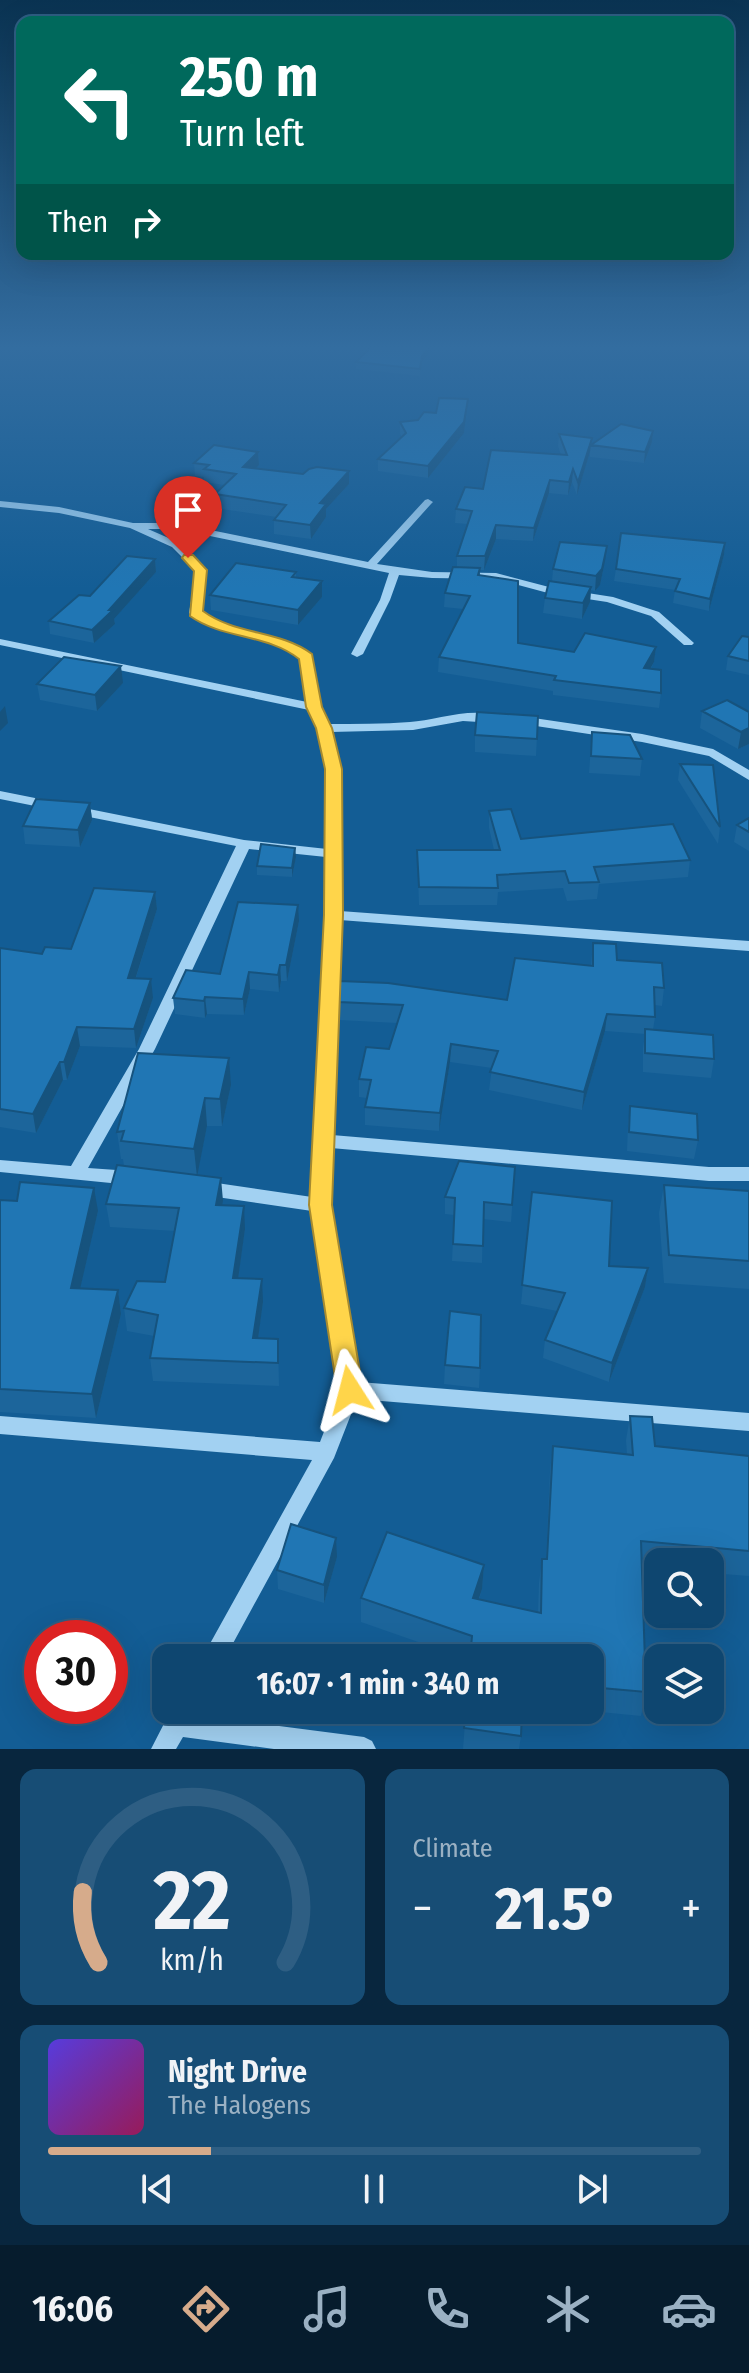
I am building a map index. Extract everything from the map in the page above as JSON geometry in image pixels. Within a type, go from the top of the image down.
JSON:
[{"type":"street","points":[[372,564],[428,502]]},
{"type":"street","points":[[0,504],[59,510],[133,526],[176,545],[201,570],[195,613],[210,623],[293,647],[306,657],[314,707],[324,728],[334,769],[333,915],[320,1205],[350,1390],[327,1452],[221,1644]]},
{"type":"street","points":[[133,526],[176,526],[395,571],[496,576],[548,590],[609,599],[655,614],[688,643]]},
{"type":"street","points":[[357,654],[385,600],[395,571]]},
{"type":"street","points":[[0,642],[314,707]]},
{"type":"street","points":[[324,728],[413,726],[463,717],[531,721],[713,753],[749,776]]},
{"type":"street","points":[[0,795],[244,844],[334,854]]},
{"type":"street","points":[[76,1173],[147,1049],[244,844]]},
{"type":"street","points":[[333,915],[749,946]]},
{"type":"street","points":[[323,1141],[749,1174]]},
{"type":"street","points":[[0,1166],[150,1180]]},
{"type":"street","points":[[179,1184],[320,1205]]},
{"type":"street","points":[[350,1390],[749,1422]]},
{"type":"street","points":[[0,1425],[327,1452]]},
{"type":"street","points":[[163,1749],[176,1724]]},
{"type":"street","points":[[220,1724],[364,1749]]},
{"type":"building","points":[[403,427],[460,427],[428,466],[378,459],[406,433]]},
{"type":"building","points":[[617,427],[653,431],[645,452],[591,445]]},
{"type":"building","points":[[559,434],[592,438],[578,482],[573,469],[569,482],[550,480],[534,528],[496,525],[485,556],[457,556],[472,511],[456,509],[465,487],[483,489],[491,450],[567,455]]},
{"type":"building","points":[[214,445],[258,452],[243,467],[303,474],[317,467],[349,471],[320,503],[326,504],[310,525],[274,520],[286,505],[215,494],[236,474],[204,469],[209,465],[194,463]]},
{"type":"building","points":[[621,533],[725,543],[710,599],[675,591],[680,579],[616,569]]},
{"type":"building","points":[[560,542],[607,546],[602,569],[596,576],[553,569]]},
{"type":"building","points":[[127,556],[155,559],[109,610],[113,610],[92,630],[49,621],[79,595],[90,596]]},
{"type":"building","points":[[236,563],[296,572],[292,577],[322,581],[298,610],[210,595]]},
{"type":"building","points":[[453,567],[480,568],[478,575],[518,581],[518,643],[574,652],[585,633],[656,647],[644,668],[661,670],[661,693],[554,680],[556,676],[439,657],[470,596],[445,593]]},
{"type":"building","points":[[549,581],[591,587],[583,603],[545,598]]},
{"type":"building","points":[[742,636],[749,637],[749,661],[728,656]]},
{"type":"building","points":[[64,657],[121,666],[95,695],[37,684]]},
{"type":"building","points":[[727,700],[749,712],[749,728],[741,732],[702,711]]},
{"type":"building","points":[[477,712],[538,716],[537,739],[475,735]]},
{"type":"building","points":[[592,732],[630,735],[642,759],[591,756]]},
{"type":"building","points":[[680,764],[713,765],[720,827]]},
{"type":"building","points":[[36,799],[90,803],[78,830],[23,826]]},
{"type":"building","points":[[511,809],[521,839],[673,824],[690,860],[594,867],[599,882],[569,883],[565,871],[497,875],[498,888],[419,887],[417,850],[500,850],[489,811]]},
{"type":"building","points":[[749,818],[749,832],[737,825]]},
{"type":"building","points":[[261,844],[295,848],[292,868],[257,866]]},
{"type":"building","points":[[94,888],[155,892],[128,978],[151,979],[134,1029],[77,1027],[64,1062],[60,1062],[33,1114],[0,1109],[0,948],[42,954],[45,947],[71,949]]},
{"type":"building","points":[[238,902],[298,905],[286,965],[280,965],[278,975],[249,972],[243,999],[205,997],[204,1001],[173,998],[186,970],[220,974]]},
{"type":"building","points":[[593,943],[616,944],[617,960],[662,963],[664,988],[654,987],[655,1017],[607,1014],[584,1092],[490,1072],[498,1051],[451,1044],[440,1113],[365,1107],[371,1080],[359,1079],[366,1047],[389,1049],[403,1005],[339,1002],[340,981],[388,983],[507,1000],[515,958],[593,966]]},
{"type":"building","points":[[645,1029],[713,1035],[714,1059],[645,1053]]},
{"type":"building","points":[[138,1053],[229,1058],[220,1099],[205,1098],[194,1149],[121,1141],[124,1131],[117,1132]]},
{"type":"building","points":[[630,1106],[697,1114],[698,1140],[629,1132]]},
{"type":"building","points":[[459,1161],[515,1167],[512,1205],[484,1202],[483,1246],[453,1244],[455,1198],[445,1197]]},
{"type":"building","points":[[117,1165],[221,1178],[216,1205],[244,1206],[233,1278],[262,1279],[253,1338],[278,1339],[278,1363],[150,1358],[158,1315],[124,1308],[137,1281],[165,1282],[179,1208],[106,1204]]},
{"type":"building","points":[[20,1182],[94,1188],[71,1288],[118,1290],[92,1394],[0,1389],[0,1200],[17,1201]]},
{"type":"building","points":[[664,1185],[749,1191],[749,1261],[669,1255]]},
{"type":"building","points":[[532,1192],[612,1201],[609,1266],[648,1268],[612,1363],[545,1340],[565,1293],[522,1285]]},
{"type":"building","points":[[450,1311],[481,1315],[480,1368],[445,1365]]},
{"type":"building","points":[[630,1416],[652,1417],[655,1446],[749,1456],[749,1551],[641,1541],[644,1692],[604,1688],[604,1644],[471,1644],[472,1636],[361,1598],[387,1532],[484,1565],[473,1598],[541,1613],[542,1559],[547,1559],[553,1446],[633,1455]]},
{"type":"building","points":[[291,1524],[336,1538],[324,1585],[277,1570]]},
{"type":"building","points":[[464,1724],[521,1724],[521,1736],[464,1728]]},
{"type":"route","points":[[188,558],[201,570],[195,613],[210,623],[293,647],[306,657],[314,707],[324,728],[334,769],[333,915],[320,1205],[350,1390]]}]
